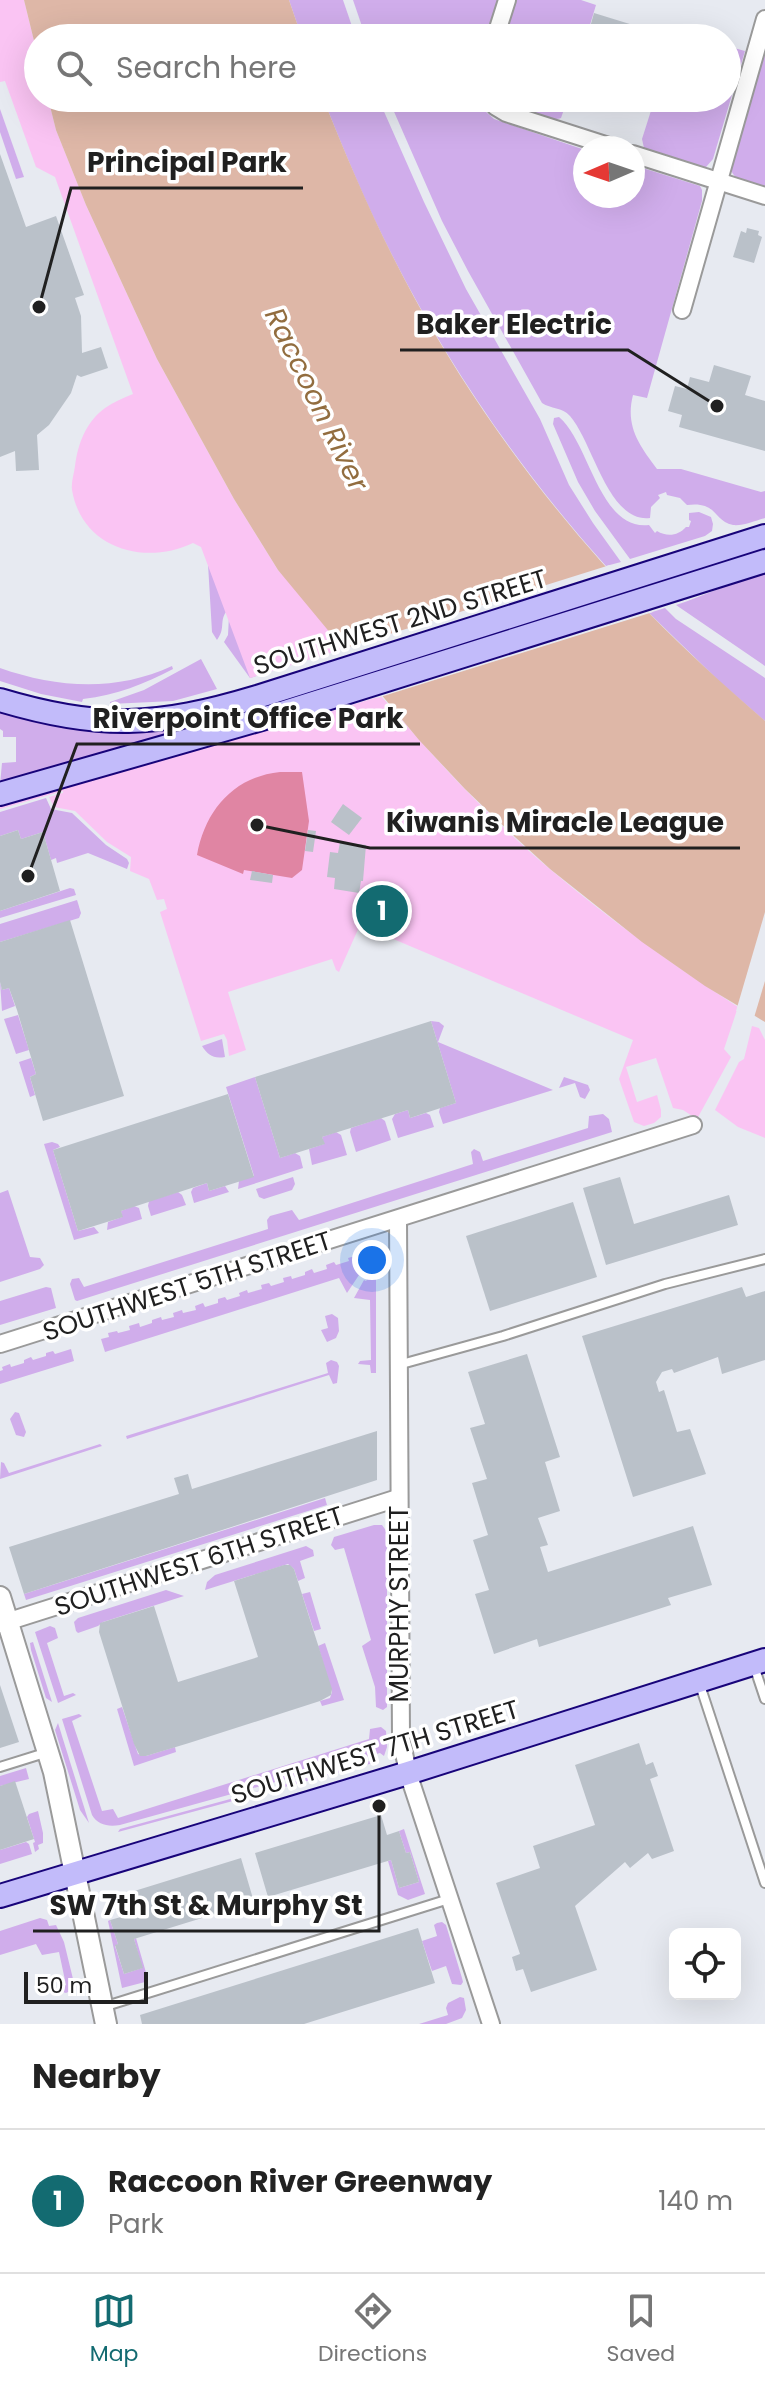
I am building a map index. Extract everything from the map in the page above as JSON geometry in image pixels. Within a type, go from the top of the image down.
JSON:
[{"type":"main road","name":"SOUTHWEST 2ND STREET","points":[[0,700],[78,719],[143,722],[201,712],[765,536]]},
{"type":"main road","name":"SOUTHWEST 2ND STREET","points":[[0,794],[272,716],[765,561]]},
{"type":"main road","name":"SOUTHWEST 7TH STREET","points":[[0,1896],[408,1773],[759,1662]]},
{"type":"street","points":[[499,24],[507,0]]},
{"type":"street","points":[[741,104],[765,19]]},
{"type":"street","points":[[504,112],[578,136]]},
{"type":"street","points":[[682,310],[739,112]]},
{"type":"street","points":[[645,158],[765,196]]},
{"type":"street","name":"SOUTHWEST 5TH STREET","points":[[0,1344],[693,1125]]},
{"type":"street","name":"MURPHY STREET","points":[[398,1219],[399,1726],[408,1773],[491,2024]]},
{"type":"street","name":"SOUTHWEST 6TH STREET","points":[[4,1623],[398,1498]]},
{"type":"street","points":[[0,1597],[4,1623],[48,1752],[104,2016]]},
{"type":"lane","points":[[398,1365],[503,1336],[665,1284],[765,1259]]},
{"type":"lane","points":[[759,1662],[765,1699]]},
{"type":"lane","points":[[699,1681],[765,1883]]},
{"type":"lane","points":[[0,1767],[48,1752]]},
{"type":"lane","points":[[104,2016],[449,1899]]},
{"type":"shaded area","points":[[0,0],[24,0],[30,24],[24,24],[24,112],[52,112],[86,205],[157,359],[234,499],[278,570],[343,649],[250,678],[201,547],[193,543],[155,553],[118,547],[102,539],[88,526],[78,510],[72,484],[84,434],[105,408],[133,394],[55,177],[36,167],[5,81],[0,82]]},
{"type":"shaded area","points":[[289,0],[343,0],[351,24],[297,24]]},
{"type":"shaded area","points":[[353,0],[500,0],[492,24],[361,24]]},
{"type":"shaded area","points":[[513,0],[581,0],[596,5],[590,24],[506,24]]},
{"type":"shaded area","points":[[765,46],[765,188],[738,179],[730,165]]},
{"type":"shaded area","points":[[0,109],[24,177],[16,179],[0,132]]},
{"type":"shaded area","points":[[329,112],[384,112],[466,289],[540,419],[569,485],[621,562],[606,566],[545,494],[489,418],[414,297],[356,177]]},
{"type":"shaded area","points":[[394,112],[486,112],[494,119],[573,146],[573,208],[645,208],[645,169],[700,186],[702,201],[647,398],[633,395],[632,426],[639,443],[657,469],[681,469],[765,491],[765,518],[733,525],[704,506],[687,505],[666,492],[658,495],[660,498],[651,507],[650,518],[635,516],[623,508],[612,495],[570,416],[542,403],[442,221]]},
{"type":"shaded area","points":[[525,112],[563,112],[561,118],[555,119]]},
{"type":"shaded area","points":[[651,112],[727,112],[713,159],[701,168],[645,148],[643,136]]},
{"type":"shaded area","points":[[559,417],[570,429],[597,483],[618,514],[632,523],[649,525],[655,533],[668,535],[689,527],[689,513],[699,512],[711,517],[712,531],[705,536],[630,559],[578,482],[553,424],[554,418]]},
{"type":"shaded area","points":[[208,564],[234,604],[223,618],[217,640],[212,632]]},
{"type":"shaded area","points":[[765,574],[765,666],[676,605],[731,584]]},
{"type":"shaded area","points":[[665,608],[676,619],[765,678],[765,721],[649,613]]},
{"type":"shaded area","points":[[229,616],[276,670],[250,678],[224,642],[228,635]]},
{"type":"shaded area","points":[[201,659],[217,689],[173,701],[110,704],[144,690]]},
{"type":"shaded area","points":[[172,666],[173,669],[141,684],[83,699],[82,702],[41,694],[0,681],[0,668],[43,680],[86,684],[130,680]]},
{"type":"shaded area","points":[[381,696],[463,787],[528,850],[619,924],[738,1007],[724,1049],[731,1057],[697,1119],[673,1108],[656,1058],[626,1067],[637,1102],[657,1095],[661,1110],[661,1117],[654,1123],[644,1126],[634,1122],[619,1079],[633,1040],[360,925],[339,972],[332,959],[228,992],[246,1050],[229,1056],[224,1034],[201,1041],[160,912],[167,909],[164,899],[157,900],[149,879],[130,871],[131,857],[107,842],[75,811],[54,807],[49,797],[63,791],[0,809],[0,806]]},
{"type":"shaded area","points":[[0,711],[56,725],[108,731],[218,722],[0,785],[2,763],[16,762],[16,737],[3,737]]},
{"type":"shaded area","points":[[280,772],[302,772],[309,821],[302,870],[292,878],[244,870],[243,874],[197,855],[207,824],[224,799],[248,781]]},
{"type":"shaded area","points":[[46,798],[51,809],[72,813],[106,845],[127,859],[127,869],[88,853],[57,863],[56,858],[51,860],[43,832],[21,839],[18,830],[0,836],[0,812]]},
{"type":"shaded area","points":[[70,888],[76,895],[0,918],[0,911]]},
{"type":"shaded area","points":[[77,900],[81,913],[79,918],[0,942],[0,924]]},
{"type":"shaded area","points":[[0,982],[2,990],[9,988],[15,1006],[2,1011]]},
{"type":"shaded area","points":[[18,1015],[29,1050],[16,1054],[4,1019]]},
{"type":"shaded area","points":[[431,1021],[444,1026],[438,1042],[553,1090],[443,1124],[440,1108],[456,1103]]},
{"type":"shaded area","points":[[752,1026],[759,1028],[765,1040],[765,1138],[738,1127],[715,1110],[739,1062],[744,1059]]},
{"type":"shaded area","points":[[222,1039],[225,1057],[211,1056],[202,1046]]},
{"type":"shaded area","points":[[31,1058],[36,1074],[30,1077],[35,1095],[30,1097],[19,1062]]},
{"type":"shaded area","points":[[255,1077],[280,1158],[295,1153],[300,1156],[303,1168],[238,1189],[239,1181],[254,1176],[226,1087]]},
{"type":"shaded area","points":[[564,1077],[588,1085],[590,1090],[585,1099],[580,1097],[575,1083],[559,1088]]},
{"type":"shaded area","points":[[408,1110],[410,1118],[426,1113],[430,1115],[434,1127],[398,1138],[392,1119],[395,1114]]},
{"type":"shaded area","points":[[603,1114],[609,1119],[612,1132],[75,1300],[70,1284],[72,1279],[79,1278],[84,1287],[268,1229],[270,1216],[292,1210],[299,1220],[473,1164],[471,1152],[474,1149],[480,1152],[483,1161],[588,1128],[589,1116]]},
{"type":"shaded area","points":[[381,1118],[385,1121],[391,1140],[356,1152],[351,1128]]},
{"type":"shaded area","points":[[336,1132],[341,1135],[347,1155],[312,1165],[309,1149],[324,1144],[322,1137]]},
{"type":"shaded area","points":[[52,1142],[60,1147],[53,1150],[78,1231],[94,1227],[99,1233],[74,1240],[44,1144]]},
{"type":"shaded area","points":[[293,1177],[295,1184],[292,1190],[264,1199],[259,1197],[256,1189]]},
{"type":"shaded area","points":[[207,1183],[209,1191],[225,1186],[229,1192],[194,1203],[193,1188]]},
{"type":"shaded area","points":[[8,1190],[30,1257],[40,1258],[44,1265],[0,1282],[0,1193]]},
{"type":"shaded area","points":[[178,1192],[186,1205],[151,1216],[149,1201]]},
{"type":"shaded area","points":[[134,1206],[139,1208],[142,1219],[107,1230],[108,1222],[122,1217],[121,1211]]},
{"type":"shaded area","points":[[373,1254],[347,1293],[339,1278],[105,1352],[101,1339],[109,1337],[108,1333],[130,1330],[129,1326],[139,1323],[140,1327],[161,1317],[162,1320],[174,1317],[173,1313],[196,1310],[195,1306],[203,1303],[205,1307],[218,1303],[218,1299],[225,1297],[227,1300],[247,1290],[248,1293],[262,1289],[261,1285],[284,1282],[283,1278],[291,1276],[292,1279],[312,1269],[314,1273],[327,1269],[326,1265],[334,1262],[336,1265],[349,1261],[348,1258],[355,1256],[357,1259]]},
{"type":"shaded area","points":[[376,1262],[376,1373],[371,1373],[370,1365],[358,1364],[371,1360],[370,1300],[354,1298]]},
{"type":"shaded area","points":[[51,1288],[56,1308],[0,1325],[0,1301]]},
{"type":"shaded area","points":[[332,1314],[338,1318],[339,1331],[336,1338],[327,1342],[321,1330],[328,1328],[325,1316]]},
{"type":"shaded area","points":[[71,1349],[74,1361],[0,1384],[2,1367],[24,1363],[31,1357],[33,1360],[53,1351],[55,1354]]},
{"type":"shaded area","points":[[331,1360],[339,1366],[337,1383],[333,1384],[329,1375],[127,1439],[126,1436],[328,1373],[326,1363]]},
{"type":"shaded area","points":[[15,1412],[19,1413],[26,1432],[24,1437],[16,1435],[10,1419]]},
{"type":"shaded area","points":[[100,1444],[102,1446],[0,1479],[1,1462],[9,1473]]},
{"type":"shaded area","points":[[325,1498],[327,1505],[26,1600],[24,1594]]},
{"type":"shaded area","points":[[382,1525],[387,1532],[387,1707],[383,1710],[376,1707],[375,1687],[362,1646],[371,1640],[344,1548],[335,1550],[331,1545],[334,1537]]},
{"type":"shaded area","points":[[306,1546],[313,1550],[314,1556],[300,1561],[305,1578],[298,1581],[294,1569],[288,1564],[205,1590],[207,1582],[215,1575]]},
{"type":"shaded area","points":[[166,1590],[184,1596],[78,1633],[76,1631],[74,1622],[78,1618]]},
{"type":"shaded area","points":[[310,1592],[321,1629],[314,1631],[302,1594]]},
{"type":"shaded area","points":[[50,1626],[55,1628],[58,1638],[47,1643],[64,1696],[76,1695],[58,1703],[35,1632]]},
{"type":"shaded area","points":[[33,1642],[52,1702],[46,1698],[31,1650],[30,1643]]},
{"type":"shaded area","points":[[325,1643],[344,1700],[322,1706],[320,1701],[330,1698],[332,1692],[318,1646]]},
{"type":"shaded area","points":[[122,1707],[138,1754],[146,1756],[175,1747],[176,1752],[134,1766],[117,1709]]},
{"type":"shaded area","points":[[79,1714],[82,1716],[72,1721],[102,1811],[113,1809],[118,1818],[369,1739],[370,1729],[381,1727],[386,1731],[387,1747],[384,1756],[380,1753],[120,1825],[107,1825],[92,1815],[62,1719]]},
{"type":"shaded area","points":[[58,1723],[89,1823],[80,1810],[55,1730]]},
{"type":"shaded area","points":[[373,1760],[377,1762],[118,1832],[120,1829]]},
{"type":"shaded area","points":[[26,1768],[29,1779],[0,1786],[0,1776]]},
{"type":"shaded area","points":[[38,1811],[43,1843],[38,1845],[39,1849],[35,1852],[27,1817]]},
{"type":"shaded area","points":[[404,1829],[425,1894],[408,1900],[398,1895],[388,1861],[391,1860],[399,1888],[419,1882],[410,1852],[406,1853],[399,1831]]},
{"type":"shaded area","points":[[26,1842],[32,1854],[0,1864],[0,1850]]},
{"type":"shaded area","points":[[40,1918],[47,1920],[49,1926],[56,1925],[64,1942],[74,1983],[74,1989],[66,1993],[56,1990],[66,1985],[59,1952],[42,1955],[36,1944],[0,1955],[0,1931]]},
{"type":"shaded area","points":[[110,1920],[124,1974],[142,1968],[136,1938],[147,1976],[145,1982],[122,1988]]},
{"type":"shaded area","points":[[434,1925],[446,1925],[463,1982],[461,1985],[452,1984],[446,1966],[432,1971],[422,1941],[437,1936]]},
{"type":"shaded area","points":[[464,1998],[466,2010],[462,2018],[446,2024],[419,2024],[448,2015],[448,2003]]},
{"type":"water","points":[[24,0],[289,0],[297,24],[30,24]]},
{"type":"water","name":"Raccoon River","points":[[52,112],[329,112],[401,273],[438,339],[492,423],[551,502],[615,577],[677,641],[765,721],[765,1022],[705,986],[642,942],[515,837],[419,740],[278,570],[234,499],[157,359],[86,205]]},
{"type":"pier","points":[[610,565],[653,612],[377,698],[339,650]]},
{"type":"pier","points":[[765,912],[765,981],[753,1021],[736,1011]]},
{"type":"building","points":[[594,13],[630,24],[591,24]]},
{"type":"building","points":[[0,154],[26,227],[56,216],[84,295],[75,298],[81,316],[82,353],[101,347],[108,368],[81,377],[77,375],[71,393],[49,425],[37,435],[39,470],[16,471],[15,451],[0,457]]},
{"type":"building","points":[[747,228],[759,231],[758,235],[762,237],[754,263],[733,257],[741,231],[746,233]]},
{"type":"building","points":[[714,365],[751,376],[745,395],[765,401],[765,451],[679,427],[682,415],[668,411],[675,386],[687,389],[690,377],[709,382]]},
{"type":"building","points":[[343,804],[362,818],[349,835],[331,822]]},
{"type":"building","points":[[18,830],[21,839],[43,832],[60,891],[0,911],[0,836]]},
{"type":"building","points":[[308,830],[316,831],[313,852],[305,851]]},
{"type":"building","points":[[340,842],[366,845],[359,893],[334,889],[335,878],[327,877],[330,852],[338,853]]},
{"type":"building","points":[[252,871],[273,875],[272,883],[250,880]]},
{"type":"building","points":[[70,920],[124,1096],[43,1121],[30,1077],[36,1074],[17,1010],[9,988],[2,990],[0,982],[0,942]]},
{"type":"building","points":[[431,1021],[456,1103],[410,1118],[408,1110],[322,1137],[325,1144],[280,1158],[255,1077]]},
{"type":"building","points":[[228,1094],[254,1177],[209,1191],[207,1183],[121,1211],[123,1217],[78,1231],[53,1150]]},
{"type":"building","points":[[620,1177],[634,1224],[729,1195],[738,1225],[606,1265],[583,1188]]},
{"type":"building","points":[[573,1202],[597,1277],[490,1311],[466,1236]]},
{"type":"building","points":[[742,1287],[746,1297],[765,1291],[765,1360],[722,1374],[718,1357],[674,1373],[672,1369],[662,1372],[656,1382],[659,1392],[664,1390],[677,1432],[690,1429],[706,1474],[633,1497],[582,1336]]},
{"type":"building","points":[[527,1354],[560,1457],[545,1462],[560,1511],[538,1518],[548,1545],[540,1547],[548,1572],[693,1526],[712,1585],[668,1598],[671,1605],[539,1647],[537,1639],[494,1654],[475,1594],[489,1590],[473,1540],[488,1535],[472,1483],[487,1479],[470,1428],[485,1424],[468,1372]]},
{"type":"building","points":[[377,1431],[377,1480],[24,1594],[9,1547],[179,1494],[174,1478],[188,1474],[192,1489]]},
{"type":"building","points":[[284,1565],[294,1569],[332,1689],[331,1695],[189,1743],[140,1756],[99,1632],[100,1623],[154,1606],[178,1682],[258,1657],[234,1581]]},
{"type":"building","points":[[0,1685],[19,1742],[0,1748]]},
{"type":"building","points":[[639,1743],[646,1765],[653,1762],[658,1776],[650,1779],[674,1851],[652,1859],[648,1853],[630,1868],[625,1862],[575,1906],[597,1970],[531,1992],[523,1969],[516,1971],[512,1957],[520,1954],[496,1883],[540,1868],[533,1846],[595,1825],[575,1765]]},
{"type":"building","points":[[15,1781],[34,1839],[0,1850],[0,1786]]},
{"type":"building","points":[[381,1815],[387,1835],[399,1831],[406,1853],[410,1852],[419,1882],[399,1888],[391,1860],[268,1897],[255,1853]]},
{"type":"building","points":[[241,1858],[254,1902],[134,1939],[143,1968],[124,1974],[110,1920],[121,1917],[115,1897]]},
{"type":"building","points":[[418,1928],[435,1983],[304,2024],[142,2024],[140,2015]]},
{"type":"place","name":"Principal Park","points":[[39,307]]},
{"type":"place","name":"Baker Electric","points":[[717,406]]},
{"type":"place","name":"Kiwanis Miracle League","points":[[257,825]]},
{"type":"place","name":"Riverpoint Office Park","points":[[28,876]]},
{"type":"place","name":"Raccoon River Greenway","points":[[382,911]]},
{"type":"place","name":"SW 7th St & Murphy St","points":[[379,1806]]}]
